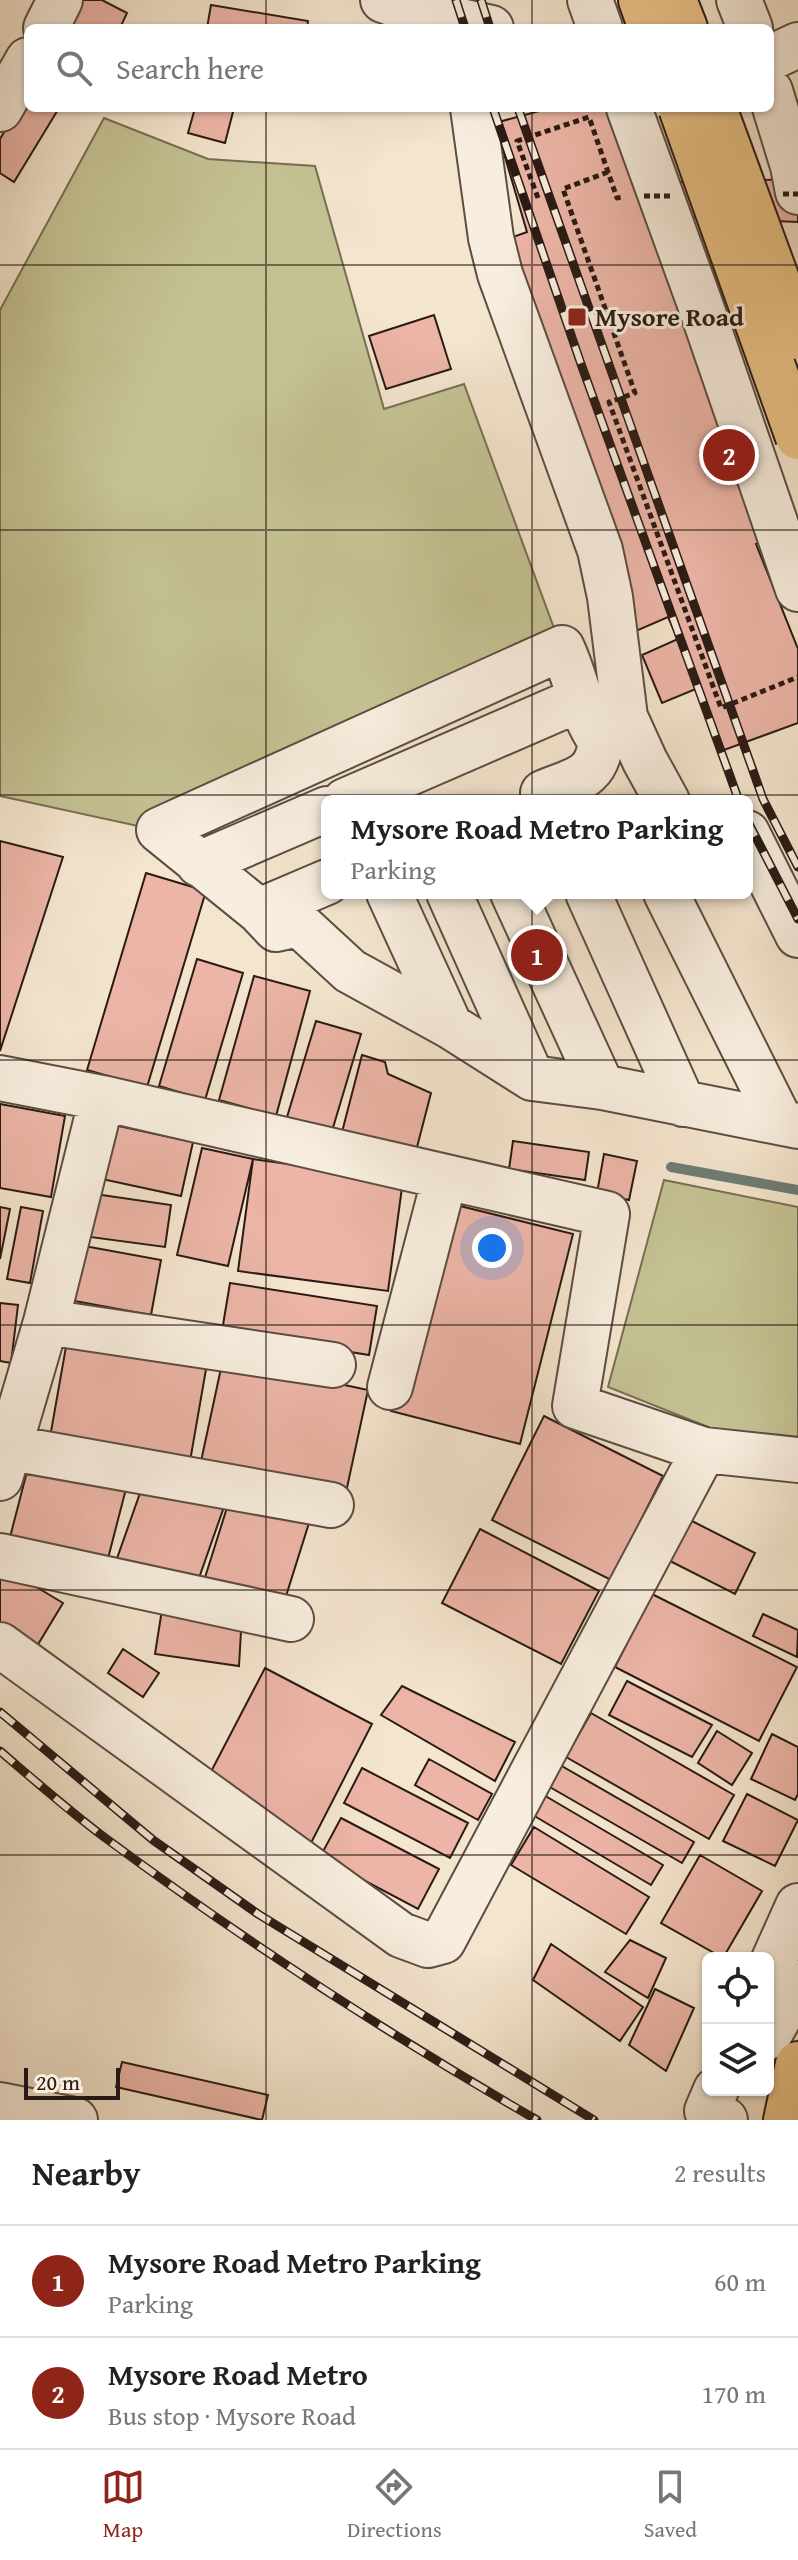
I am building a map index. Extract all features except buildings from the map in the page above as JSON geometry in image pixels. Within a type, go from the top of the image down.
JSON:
[{"type":"highway","points":[[641,0],[650,24]]},
{"type":"highway","points":[[674,0],[683,24]]},
{"type":"highway","points":[[682,112],[798,437]]},
{"type":"highway","points":[[715,112],[798,337]]},
{"type":"highway","points":[[789,2120],[798,2064]]},
{"type":"highway","points":[[789,2120],[798,2107]]},
{"type":"street","points":[[383,0],[465,24]]},
{"type":"street","points":[[590,0],[599,24]]},
{"type":"street","points":[[695,0],[704,24]]},
{"type":"street","points":[[739,0],[748,24]]},
{"type":"street","points":[[774,56],[798,45]]},
{"type":"street","points":[[0,109],[24,67]]},
{"type":"street","points":[[774,104],[798,192]]},
{"type":"street","points":[[474,112],[491,238],[500,274],[600,550],[610,597],[625,717],[664,795]]},
{"type":"street","points":[[630,112],[798,589]]},
{"type":"street","points":[[734,112],[798,286]]},
{"type":"street","points":[[580,698],[601,742],[599,786]]},
{"type":"street","points":[[359,795],[580,698]]},
{"type":"street","points":[[416,795],[580,698]]},
{"type":"street","points":[[356,795],[580,698]]},
{"type":"street","points":[[553,795],[599,786],[641,752]]},
{"type":"street","points":[[199,863],[321,810]]},
{"type":"street","points":[[199,863],[321,812]]},
{"type":"street","points":[[199,863],[321,835]]},
{"type":"street","points":[[753,845],[798,935]]},
{"type":"street","points":[[199,863],[259,911],[276,929],[299,924],[350,971],[450,1026],[532,1078],[602,1087],[789,1124]]},
{"type":"street","points":[[259,911],[321,885]]},
{"type":"street","points":[[392,899],[450,1026]]},
{"type":"street","points":[[452,899],[532,1078]]},
{"type":"street","points":[[516,899],[602,1087]]},
{"type":"street","points":[[591,899],[683,1104]]},
{"type":"street","points":[[669,899],[789,1124]]},
{"type":"street","points":[[0,1078],[102,1098],[607,1214],[575,1406],[704,1450],[798,1460]]},
{"type":"street","points":[[102,1098],[46,1322],[3,1458],[331,1505]]},
{"type":"street","points":[[390,1387],[445,1177]]},
{"type":"street","points":[[46,1322],[333,1365]]},
{"type":"street","points":[[0,1645],[401,1935],[428,1945],[443,1941],[704,1450]]},
{"type":"street","points":[[0,1556],[291,1619]]},
{"type":"street","points":[[774,1960],[798,1906]]},
{"type":"street","points":[[774,2026],[798,1983]]},
{"type":"street","points":[[0,2105],[75,2120]]},
{"type":"path","points":[[538,198],[517,141],[589,117],[617,198],[644,196]]},
{"type":"path","points":[[608,172],[563,189],[635,393],[609,402],[721,708],[798,677]]},
{"type":"shaded area","points":[[104,118],[208,159],[315,166],[384,409],[464,384],[558,639],[147,828],[0,796],[0,310]]},
{"type":"shaded area","points":[[664,1180],[798,1207],[798,1439],[733,1437],[608,1387]]},
{"type":"waterway","points":[[671,1167],[798,1190]]},
{"type":"railway","points":[[456,0],[464,24]]},
{"type":"railway","points":[[481,0],[489,24]]},
{"type":"railway","points":[[494,112],[581,364],[737,795]]},
{"type":"railway","points":[[519,112],[763,799],[798,867]]},
{"type":"railway","points":[[753,832],[798,919]]},
{"type":"railway","points":[[0,1712],[153,1840],[258,1914],[594,2120]]},
{"type":"railway","points":[[0,1751],[91,1827],[262,1949],[371,2020],[537,2120]]},
{"type":"place","name":"Mysore Road","points":[[577,317]]},
{"type":"place","name":"Mysore Road Metro","points":[[729,455]]},
{"type":"place","name":"Mysore Road Metro Parking","points":[[537,955]]}]
